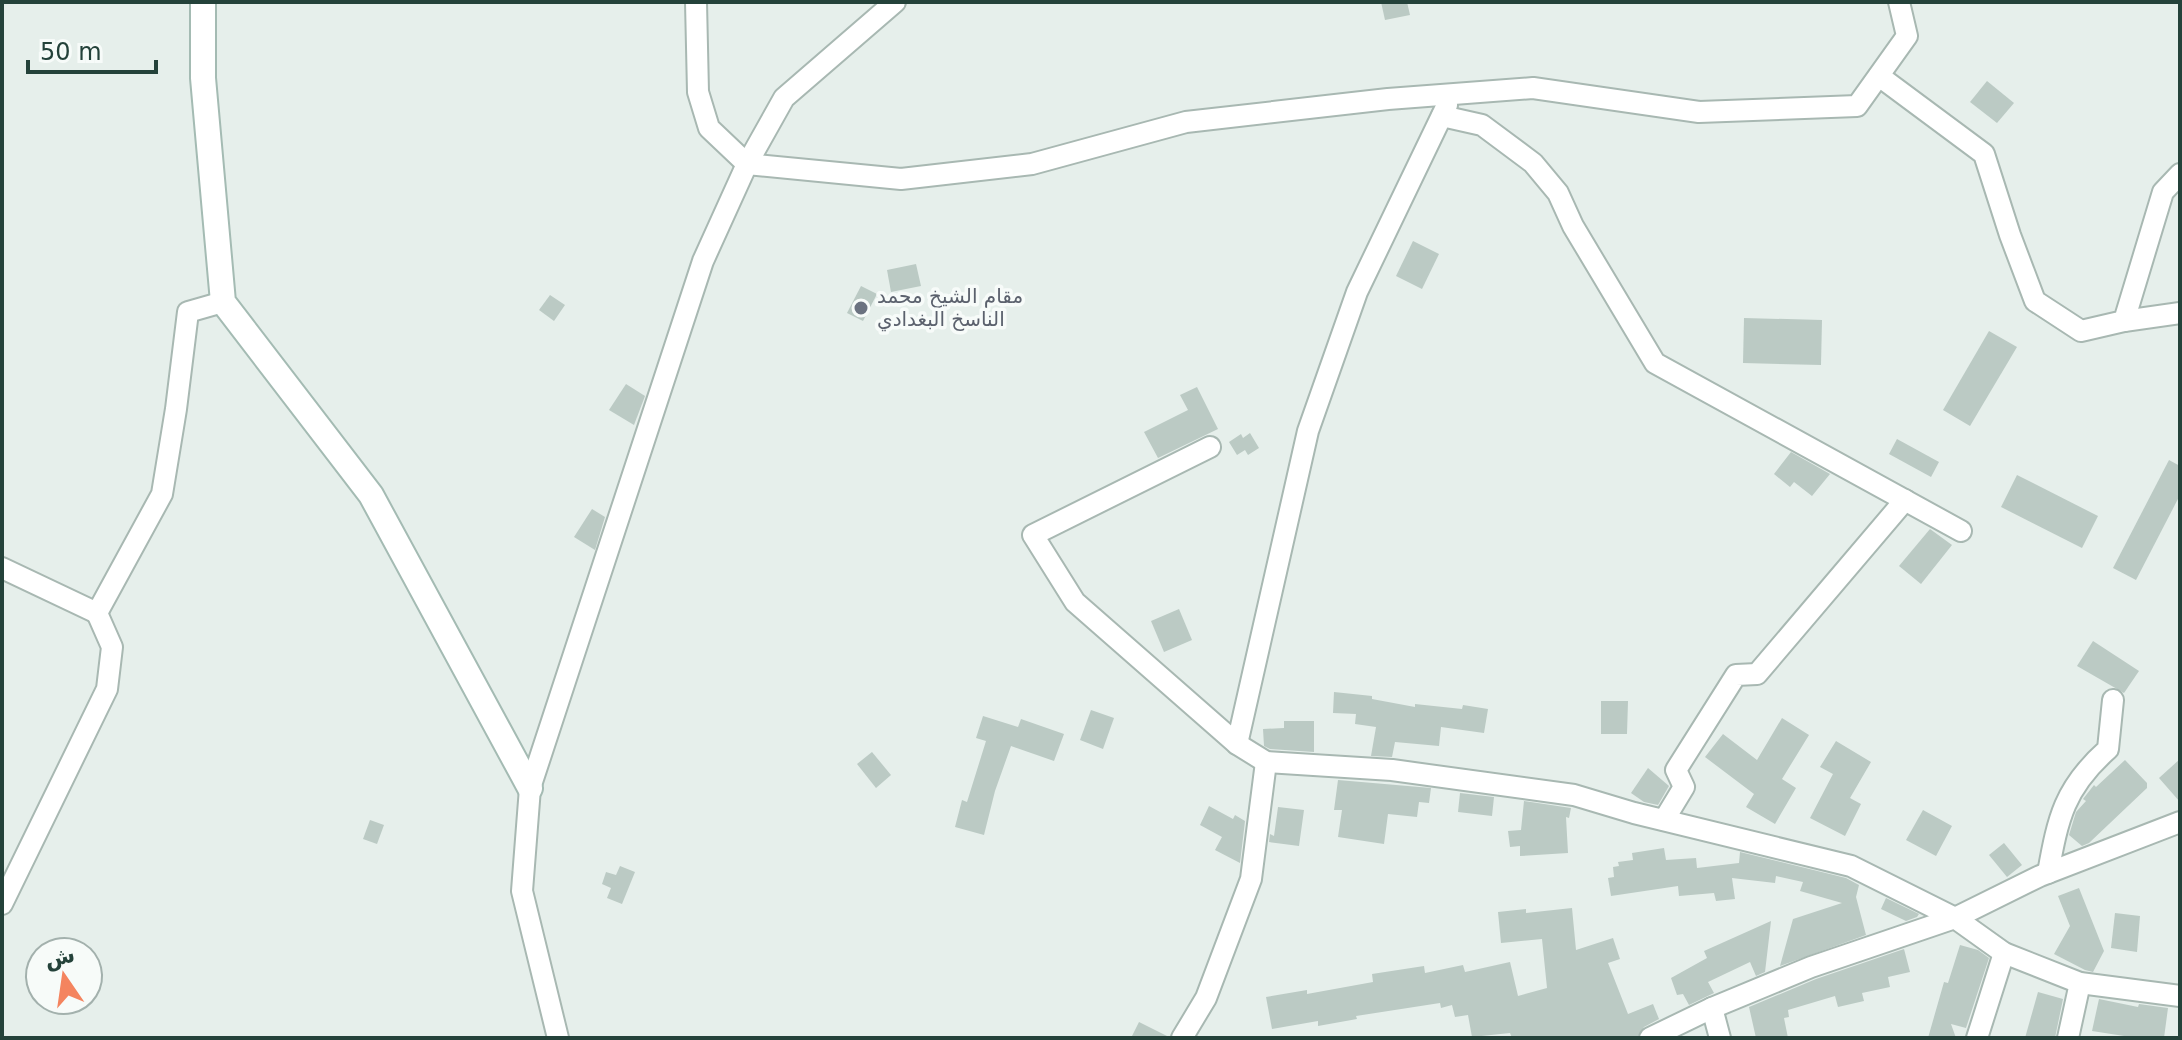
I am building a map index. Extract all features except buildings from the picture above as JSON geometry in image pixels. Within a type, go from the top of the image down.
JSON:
[{"type":"street","points":[[203,2],[203,78],[223,302],[371,495],[530,788]]},
{"type":"street","points":[[696,2],[698,92],[709,128],[747,164],[901,179],[1032,164],[1186,122],[1453,94],[1533,88],[1699,112],[1857,106],[1907,36],[1899,2]]},
{"type":"street","points":[[558,1038],[522,891],[530,788],[703,261],[747,164],[784,98],[895,2]]},
{"type":"street","points":[[1879,76],[1984,154],[2035,301],[2081,331],[2180,313]]},
{"type":"street","points":[[1237,744],[1308,431],[1357,292],[1453,94]]},
{"type":"street","points":[[1442,116],[1482,125],[1533,163],[1558,193],[1573,226],[1655,363],[1961,531]]},
{"type":"street","points":[[2124,321],[2163,192],[2180,174]]},
{"type":"street","points":[[97,613],[162,494],[188,312],[223,302]]},
{"type":"street","points":[[1210,447],[1033,535],[1075,602],[1237,744],[1266,762],[1392,770],[1574,795],[1851,866],[1955,918],[2004,953],[2080,983],[2180,996]]},
{"type":"street","points":[[1664,820],[1684,787],[1676,770],[1736,675],[1757,674],[1905,500]]},
{"type":"street","points":[[2,568],[97,613],[112,647],[107,689],[2,904]]},
{"type":"street","points":[[2048,873],[2059,817],[2087,767],[2108,749],[2113,700]]},
{"type":"street","points":[[1182,1038],[1206,998],[1251,879],[1266,762]]},
{"type":"street","points":[[1650,1038],[1712,1008],[1811,967],[1955,918],[2048,873],[2180,822]]},
{"type":"street","points":[[1977,1038],[2004,953]]},
{"type":"street","points":[[2068,1038],[2080,983]]},
{"type":"street","points":[[1712,1008],[1720,1038]]},
{"type":"place","name":"مقام الشيخ محمد الناسخ البغدادي","points":[[861,308]]}]
